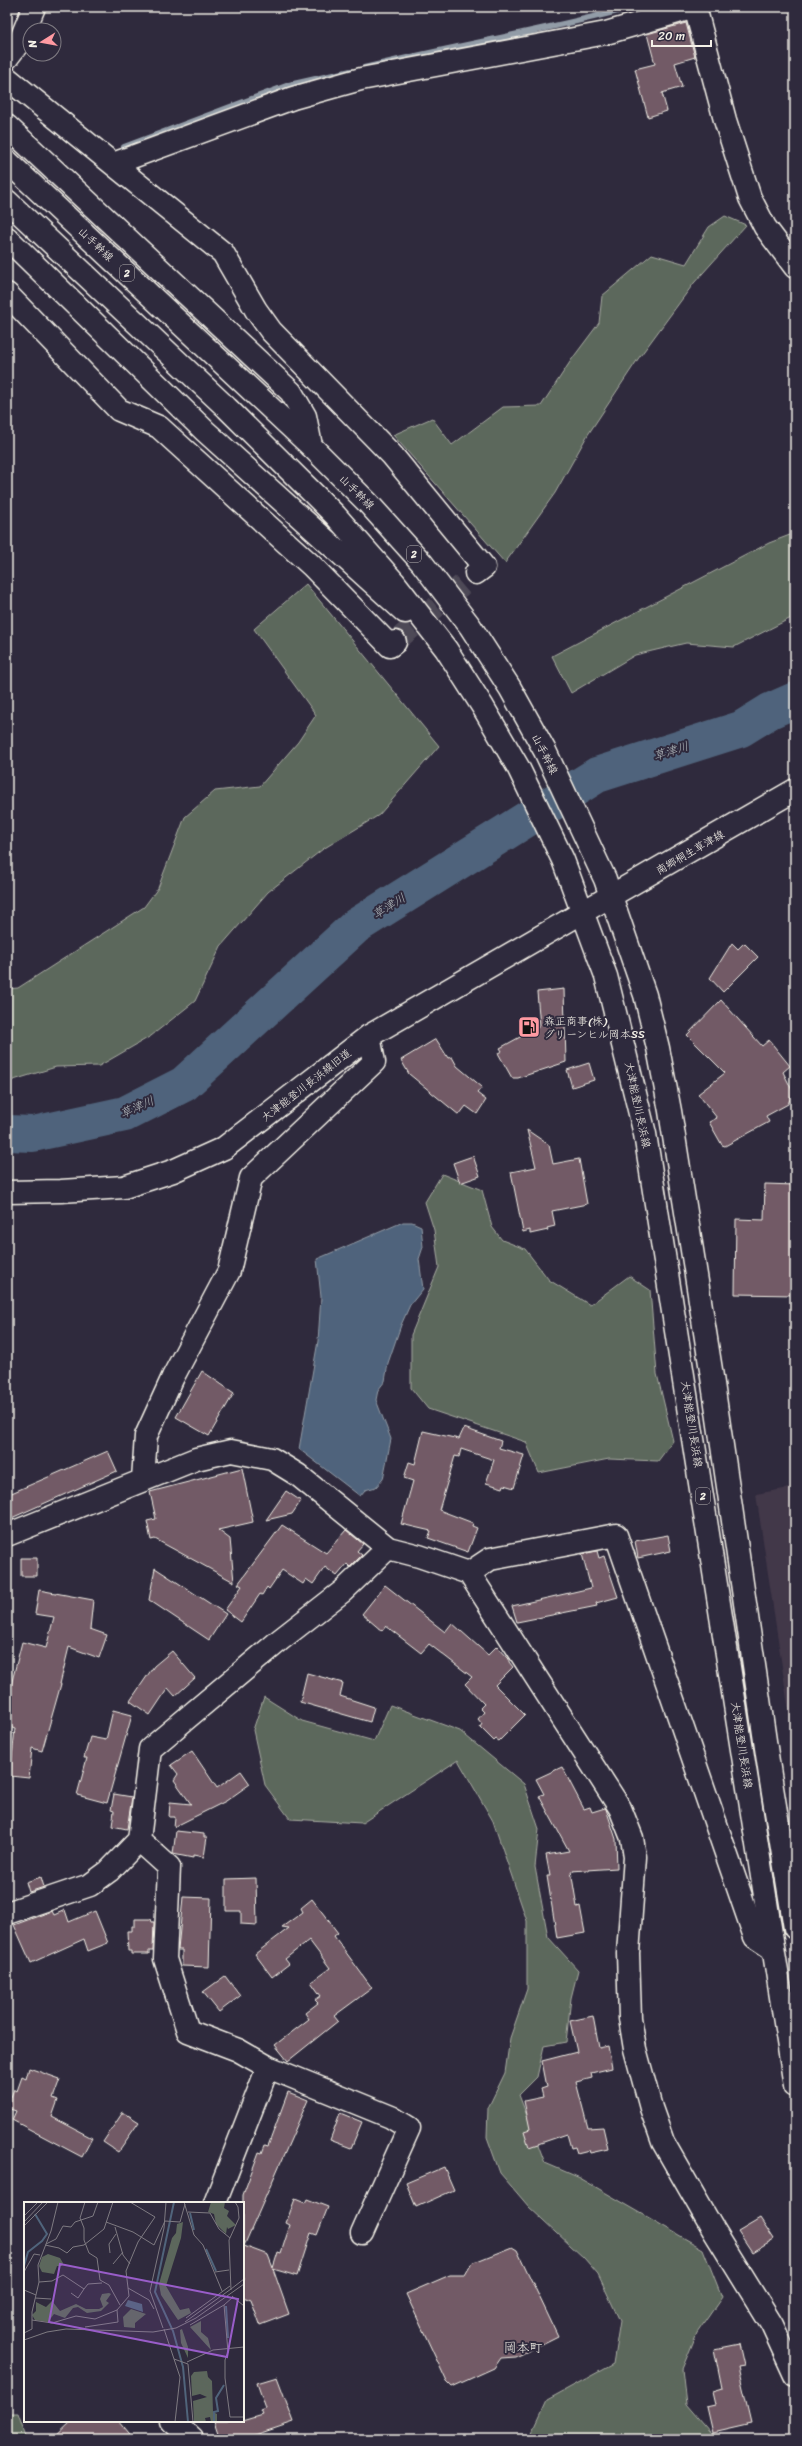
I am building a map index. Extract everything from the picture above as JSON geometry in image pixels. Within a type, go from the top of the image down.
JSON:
[{"type":"street","points":[[7,58],[20,41],[34,7]]},
{"type":"street","points":[[113,164],[293,98],[361,79],[606,33],[695,7],[725,120],[750,198],[765,227],[795,267]]},
{"type":"street","points":[[7,78],[223,253],[263,321],[423,491],[484,567],[476,573]]},
{"type":"street","points":[[7,126],[291,392],[302,407],[311,446]]},
{"type":"street","name":"山手幹線","points":[[7,161],[311,446],[368,503],[422,563],[470,626],[510,688],[545,751],[611,897]]},
{"type":"street","name":"2","points":[[7,201],[226,408],[345,526],[394,582],[446,649],[484,707],[518,766],[563,860],[583,912]]},
{"type":"street","points":[[7,238],[205,430],[446,649]]},
{"type":"street","points":[[7,294],[119,410],[159,427],[312,566],[390,646],[395,642]]},
{"type":"street","name":"南郷桐生草津線","points":[[583,912],[795,790]]},
{"type":"street","name":"大津能登川長浜線","points":[[611,897],[645,995],[670,1111],[711,1370],[768,1767],[795,1928]]},
{"type":"street","name":"大津能登川長浜線","points":[[583,912],[608,983],[645,1134],[795,2086]]},
{"type":"street","name":"大津能登川長浜線旧道","points":[[7,1192],[60,1191],[124,1187],[179,1168],[224,1148],[369,1036],[583,912]]},
{"type":"street","points":[[143,1479],[146,1436],[173,1377],[229,1271],[251,1178],[374,1062],[369,1036]]},
{"type":"street","points":[[7,1535],[196,1458],[231,1451],[272,1459],[298,1475],[388,1548],[419,1556],[469,1573],[620,1808],[632,1838],[635,1857],[628,1940],[630,2018],[635,2049],[651,2108],[663,2142],[686,2185],[772,2325],[795,2375]]},
{"type":"street","points":[[469,1573],[490,1559],[616,1535],[755,1937],[773,1949]]},
{"type":"street","points":[[7,1913],[90,1885],[109,1871],[139,1840],[150,1749],[280,1640],[343,1591],[388,1548]]},
{"type":"street","points":[[139,1840],[169,1867],[165,1959],[188,2031],[238,2050],[268,2067],[391,2117],[409,2128],[362,2233]]},
{"type":"street","points":[[215,2202],[268,2067]]},
{"type":"street","points":[[173,2422],[192,2439]]},
{"type":"shaded area","points":[[795,1487],[795,1752],[756,1494]]},
{"type":"green space","points":[[725,216],[746,225],[694,283],[638,359],[587,436],[555,493],[505,563],[393,435],[432,418],[452,445],[503,407],[541,406],[572,359],[599,323],[602,296],[652,254],[686,264],[709,227]]},
{"type":"green space","points":[[795,533],[795,616],[734,647],[686,643],[635,655],[571,693],[552,656],[769,543]]},
{"type":"green space","points":[[306,584],[439,746],[379,815],[323,849],[268,892],[221,946],[195,1001],[151,1036],[99,1066],[56,1067],[7,1082],[7,989],[18,988],[144,907],[158,888],[185,817],[215,791],[260,786],[298,742],[316,715],[254,629]]},
{"type":"green space","points":[[442,1174],[482,1190],[492,1227],[502,1240],[525,1249],[549,1280],[590,1305],[629,1276],[650,1290],[657,1374],[673,1441],[658,1461],[609,1459],[539,1473],[526,1442],[428,1409],[411,1388],[411,1335],[439,1267],[434,1230],[425,1202]]},
{"type":"green space","points":[[264,1697],[302,1721],[374,1741],[390,1705],[460,1731],[524,1784],[539,1829],[535,1867],[548,1937],[578,1970],[571,1998],[566,2042],[544,2046],[537,2077],[519,2095],[545,2163],[580,2178],[703,2249],[722,2297],[697,2333],[682,2369],[686,2404],[716,2439],[529,2439],[547,2400],[613,2364],[620,2321],[598,2274],[584,2258],[529,2207],[500,2173],[487,2137],[488,2108],[505,2073],[510,2038],[527,1989],[527,1921],[493,1821],[458,1760],[362,1823],[290,1819],[265,1785],[253,1730]]},
{"type":"green space","points":[[7,2414],[18,2414],[27,2439],[7,2439]]},
{"type":"water","points":[[403,1222],[412,1222],[421,1226],[423,1247],[419,1259],[423,1289],[410,1305],[401,1325],[388,1363],[385,1381],[378,1390],[376,1400],[391,1439],[383,1479],[376,1487],[365,1490],[360,1496],[299,1449],[318,1341],[321,1297],[317,1259]]},
{"type":"building","points":[[686,23],[695,57],[675,63],[682,87],[662,93],[667,111],[648,117],[635,69],[655,64],[647,34]]},
{"type":"building","points":[[732,943],[738,949],[744,943],[758,957],[723,992],[710,978]]},
{"type":"building","points":[[564,989],[566,1062],[518,1078],[512,1078],[498,1053],[502,1051],[500,1048],[540,1026],[537,992]]},
{"type":"building","points":[[721,1000],[762,1046],[769,1040],[790,1066],[783,1072],[793,1092],[788,1104],[766,1116],[769,1122],[725,1146],[722,1145],[709,1122],[717,1118],[698,1094],[725,1073],[687,1035]]},
{"type":"building","points":[[436,1039],[448,1058],[452,1057],[457,1066],[482,1087],[477,1093],[486,1100],[477,1114],[466,1106],[459,1115],[409,1074],[401,1060]]},
{"type":"building","points":[[589,1063],[594,1080],[572,1087],[567,1070]]},
{"type":"building","points":[[527,1130],[549,1145],[553,1164],[579,1159],[587,1204],[552,1211],[555,1226],[547,1228],[548,1230],[530,1234],[530,1230],[523,1232],[511,1172],[536,1167]]},
{"type":"building","points":[[473,1156],[480,1176],[460,1183],[453,1163]]},
{"type":"building","points":[[765,1184],[795,1185],[795,1295],[735,1294],[736,1219],[764,1220]]},
{"type":"building","points":[[202,1371],[234,1393],[209,1436],[176,1417]]},
{"type":"building","points":[[464,1428],[501,1441],[499,1448],[524,1455],[514,1488],[504,1485],[503,1488],[486,1483],[494,1460],[461,1449],[459,1457],[455,1456],[439,1510],[473,1523],[472,1526],[477,1528],[468,1552],[428,1538],[431,1531],[401,1524],[413,1481],[404,1478],[409,1462],[415,1464],[423,1431],[459,1439]]},
{"type":"building","points":[[108,1451],[117,1471],[7,1520],[7,1495]]},
{"type":"building","points":[[242,1468],[253,1522],[218,1530],[230,1539],[234,1582],[155,1539],[151,1540],[147,1521],[156,1519],[150,1492]]},
{"type":"building","points":[[286,1491],[301,1501],[292,1514],[266,1520]]},
{"type":"building","points":[[282,1525],[326,1553],[346,1530],[363,1544],[357,1551],[362,1555],[350,1567],[347,1564],[337,1576],[325,1567],[313,1584],[306,1579],[303,1584],[282,1570],[269,1589],[267,1587],[262,1595],[260,1594],[241,1622],[225,1610],[242,1586],[238,1584]]},
{"type":"building","points":[[668,1535],[671,1551],[638,1558],[635,1541]]},
{"type":"building","points":[[597,1551],[599,1558],[604,1556],[618,1597],[596,1603],[597,1606],[517,1622],[512,1606],[591,1588],[582,1554]]},
{"type":"building","points":[[21,1558],[37,1558],[37,1576],[21,1576]]},
{"type":"building","points":[[155,1568],[226,1614],[209,1640],[149,1600]]},
{"type":"building","points":[[385,1585],[445,1632],[452,1623],[488,1655],[497,1646],[509,1659],[509,1662],[513,1667],[495,1685],[525,1715],[499,1741],[496,1739],[494,1741],[480,1727],[482,1724],[478,1719],[484,1712],[480,1708],[484,1704],[465,1684],[472,1677],[429,1644],[421,1653],[386,1626],[382,1631],[362,1614]]},
{"type":"building","points":[[39,1590],[93,1600],[90,1629],[107,1635],[99,1658],[69,1647],[61,1684],[42,1751],[32,1748],[29,1778],[10,1776],[15,1729],[7,1726],[7,1688],[10,1689],[22,1642],[46,1648],[54,1617],[35,1614]]},
{"type":"building","points":[[172,1651],[195,1678],[175,1696],[168,1688],[150,1715],[130,1701],[154,1666]]},
{"type":"building","points":[[307,1673],[343,1683],[340,1696],[374,1707],[370,1722],[300,1702]]},
{"type":"building","points":[[113,1710],[132,1715],[107,1803],[77,1795],[87,1758],[84,1758],[90,1737],[106,1740]]},
{"type":"building","points":[[192,1751],[217,1788],[241,1771],[250,1784],[226,1801],[174,1827],[175,1817],[169,1817],[170,1802],[191,1804],[174,1780],[178,1774],[171,1765]]},
{"type":"building","points":[[562,1767],[584,1809],[590,1807],[592,1812],[606,1809],[616,1839],[617,1868],[571,1871],[577,1907],[580,1906],[585,1933],[557,1938],[547,1876],[550,1876],[546,1855],[569,1851],[539,1796],[544,1794],[536,1779]]},
{"type":"building","points":[[114,1794],[132,1797],[127,1829],[112,1826],[114,1811],[111,1810]]},
{"type":"building","points":[[176,1831],[204,1834],[204,1837],[207,1837],[204,1857],[193,1855],[193,1858],[173,1854]]},
{"type":"building","points":[[41,1877],[44,1887],[29,1892],[26,1882]]},
{"type":"building","points":[[256,1878],[257,1925],[241,1924],[241,1911],[226,1911],[226,1879]]},
{"type":"building","points":[[183,1897],[211,1898],[209,1967],[182,1966],[182,1950],[178,1950]]},
{"type":"building","points":[[312,1899],[338,1933],[334,1936],[372,1988],[334,2016],[338,2021],[288,2061],[275,2045],[309,2019],[305,2013],[318,2003],[315,2000],[321,1996],[311,1982],[330,1968],[309,1940],[285,1959],[289,1964],[272,1977],[255,1954],[289,1928],[282,1927],[303,1912],[301,1908]]},
{"type":"building","points":[[65,1910],[69,1922],[95,1911],[108,1943],[88,1951],[84,1939],[31,1963],[14,1925],[52,1911],[54,1915]]},
{"type":"building","points":[[135,1919],[151,1919],[152,1922],[154,1922],[153,1951],[149,1951],[149,1954],[131,1954],[131,1951],[128,1951],[127,1931],[132,1931],[132,1926],[135,1926]]},
{"type":"building","points":[[225,1976],[240,1996],[219,2012],[203,1992]]},
{"type":"building","points":[[593,2016],[599,2048],[608,2046],[612,2068],[591,2073],[592,2078],[576,2082],[588,2128],[603,2127],[608,2149],[590,2153],[589,2150],[577,2153],[575,2147],[571,2148],[567,2134],[529,2147],[524,2131],[530,2129],[524,2101],[543,2097],[541,2089],[547,2087],[542,2061],[577,2052],[570,2021]]},
{"type":"building","points":[[29,2068],[60,2079],[53,2098],[58,2100],[52,2117],[92,2138],[82,2157],[12,2120],[16,2111],[7,2108],[14,2089],[17,2091],[22,2077],[26,2079]]},
{"type":"building","points":[[288,2092],[308,2100],[244,2246],[243,2195],[259,2152],[262,2153],[265,2145],[268,2146]]},
{"type":"building","points":[[123,2112],[139,2122],[118,2152],[103,2142]]},
{"type":"building","points":[[340,2113],[362,2122],[351,2148],[330,2140]]},
{"type":"building","points":[[444,2167],[454,2190],[416,2207],[406,2183]]},
{"type":"building","points":[[295,2199],[305,2203],[307,2199],[328,2207],[317,2235],[311,2233],[297,2276],[273,2269],[289,2314],[260,2325],[251,2300],[244,2297],[244,2246],[268,2255],[273,2268],[278,2252],[281,2253],[290,2225],[286,2223]]},
{"type":"building","points":[[760,2218],[774,2239],[752,2252],[738,2231]]},
{"type":"building","points":[[512,2247],[517,2250],[558,2336],[516,2357],[501,2358],[494,2368],[452,2387],[447,2382],[406,2294],[450,2275],[465,2275],[472,2263]]},
{"type":"building","points":[[739,2344],[744,2366],[738,2367],[751,2422],[746,2423],[747,2425],[712,2433],[706,2407],[715,2405],[712,2392],[722,2389],[714,2349]]},
{"type":"building","points":[[277,2377],[294,2422],[243,2439],[220,2439],[214,2422],[244,2422],[244,2421],[263,2415],[261,2411],[266,2409],[257,2383]]},
{"type":"building","points":[[71,2422],[120,2422],[134,2439],[53,2439]]},
{"type":"waterway","points":[[364,68],[566,24],[633,7]]},
{"type":"waterway","points":[[124,147],[289,85],[351,71]]},
{"type":"waterway","name":"草津川","points":[[7,1133],[33,1134],[125,1114],[184,1084],[356,926],[597,775],[741,729],[770,711],[795,700]]},
{"type":"tunnel","points":[[395,642],[476,573]]},
{"type":"place","name":"森正商事(株) グリーンヒル岡本SS","points":[[529,1027]]},
{"type":"district","name":"岡本町","points":[[523,2347]]}]
